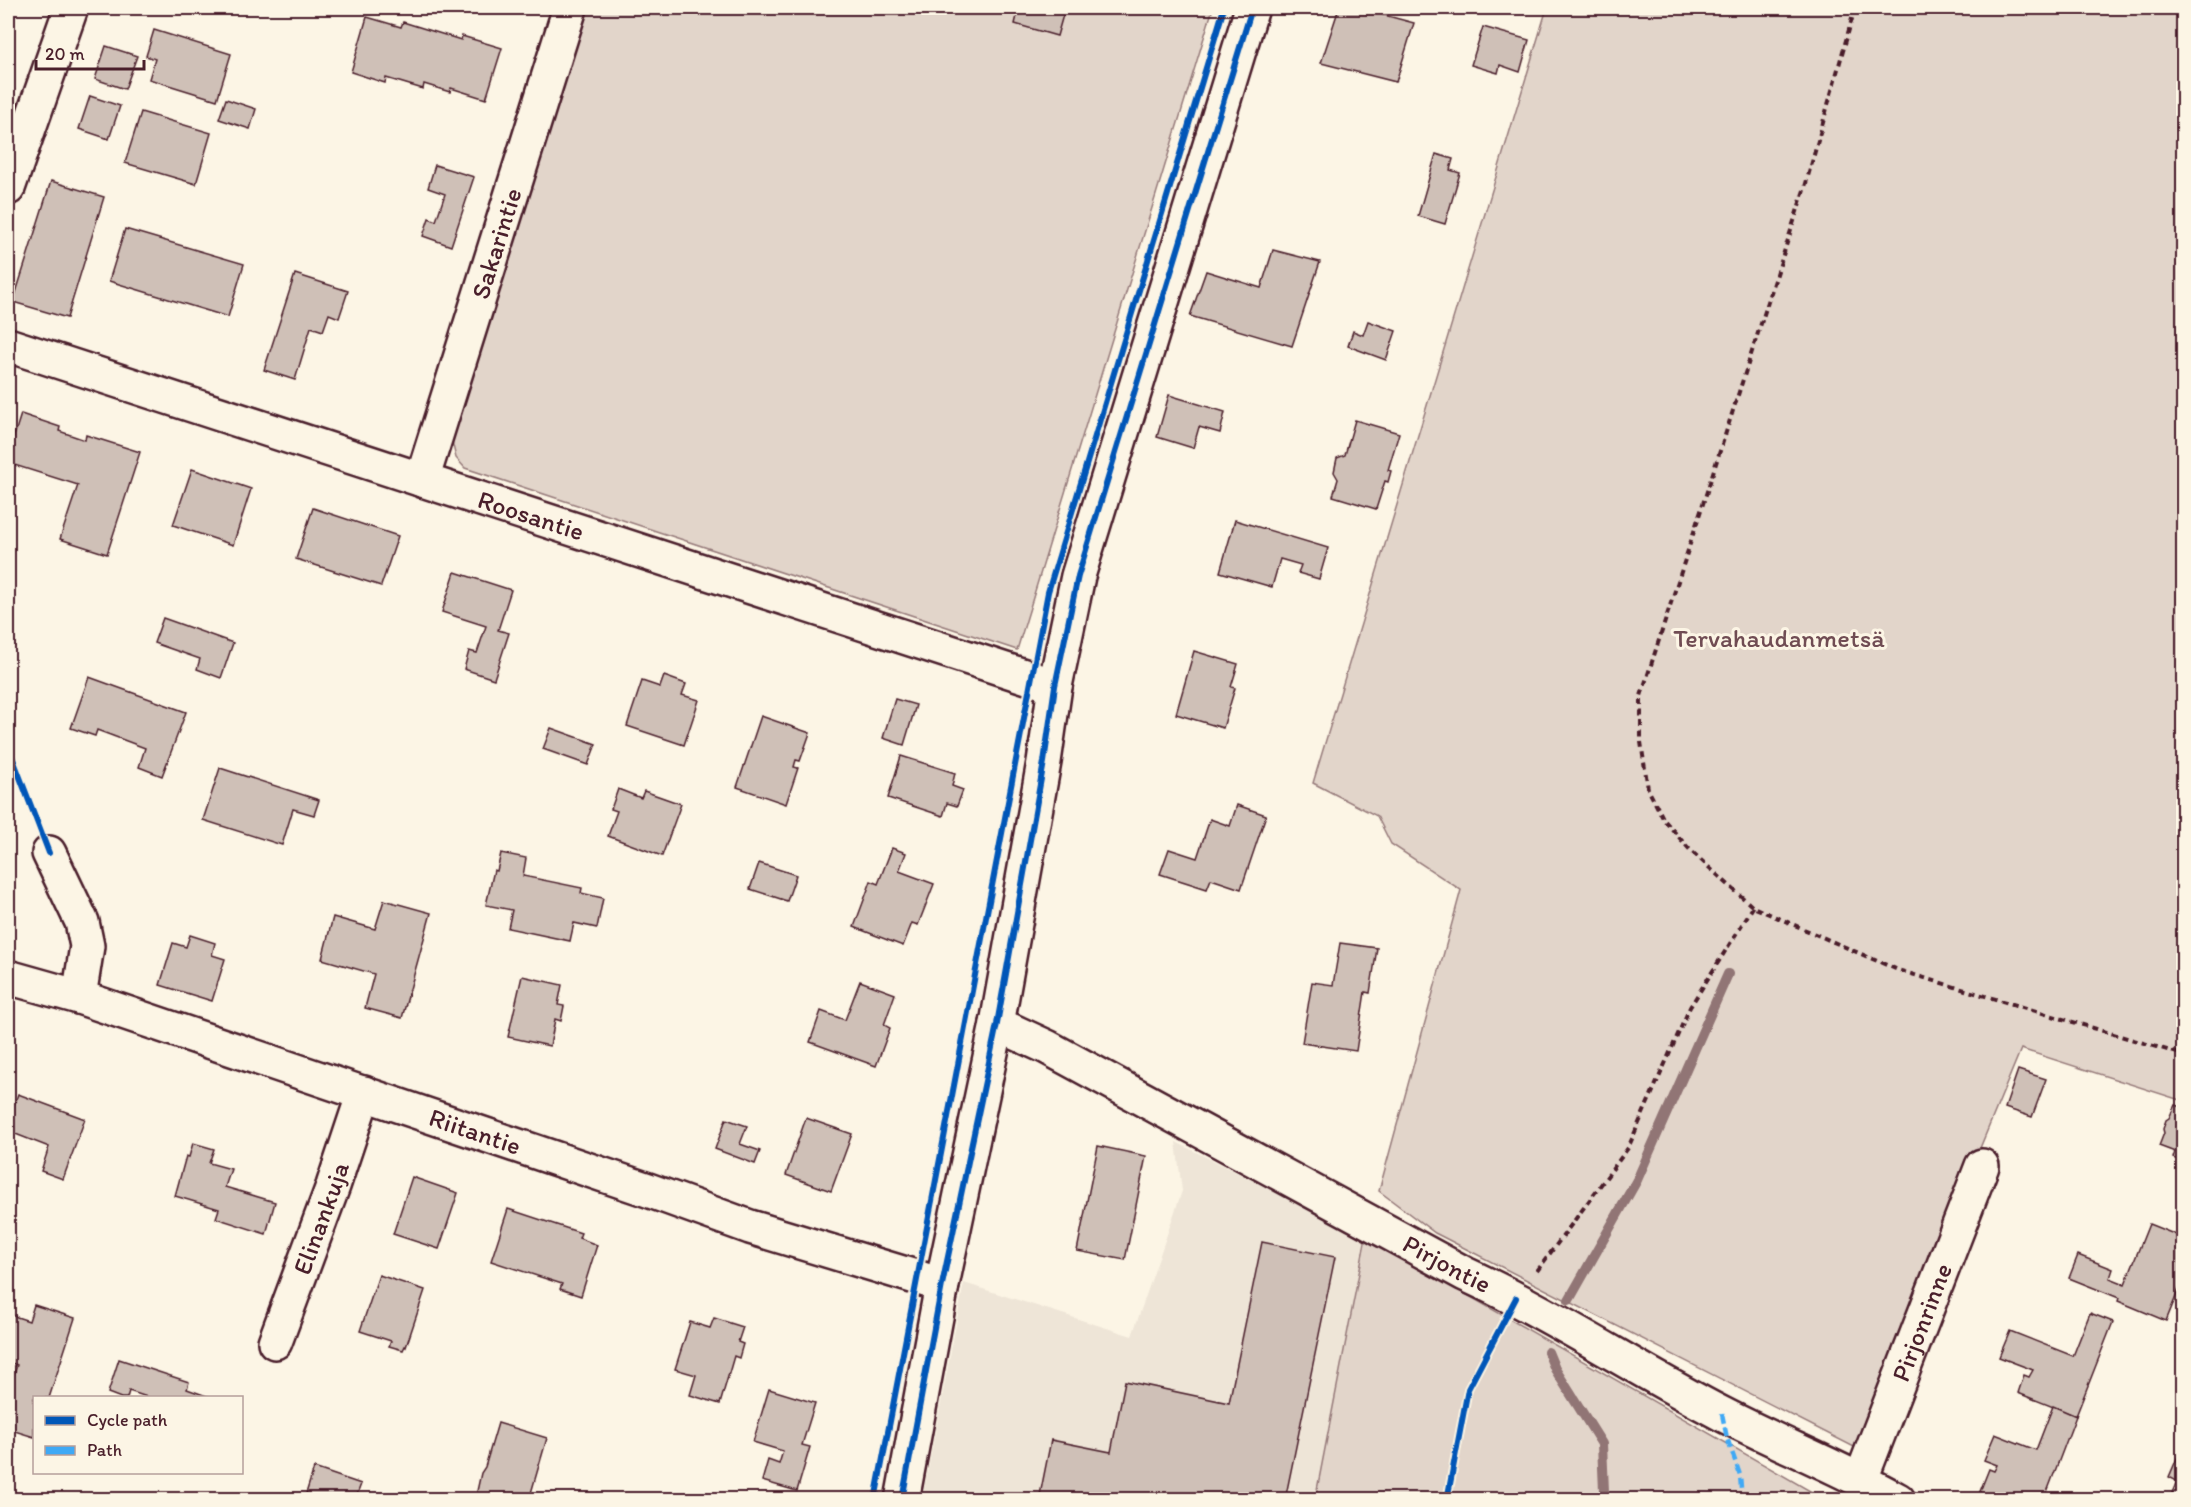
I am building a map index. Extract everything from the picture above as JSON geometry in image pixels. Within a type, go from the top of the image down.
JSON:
[{"type":"street","points":[[8,188],[70,8]]},
{"type":"street","name":"Sakarintie","points":[[422,480],[570,8]]},
{"type":"street","points":[[902,1500],[942,1285],[997,1024],[1044,762],[1055,686],[1078,576],[1252,8]]},
{"type":"street","name":"Roosantie","points":[[8,345],[1055,686]]},
{"type":"street","points":[[49,853],[81,922],[87,945],[80,997]]},
{"type":"street","name":"Riitantie","points":[[8,977],[80,997],[750,1227],[942,1285]]},
{"type":"street","name":"Pirjontie","points":[[997,1024],[1047,1047],[1465,1274],[1516,1298],[1722,1414],[1861,1479],[1898,1500]]},
{"type":"street","name":"Elinankuja","points":[[275,1342],[333,1186],[364,1093]]},
{"type":"street","name":"Pirjonrinne","points":[[1861,1479],[1982,1166]]},
{"type":"path","points":[[1855,8],[1805,187],[1641,696],[1641,742],[1648,789],[1664,820],[1691,851],[1753,907],[1898,970],[2184,1055]]},
{"type":"path","points":[[1516,1298],[1628,1148],[1690,1006],[1753,907]]},
{"type":"shaded area","points":[[1176,1142],[1366,1237],[1315,1499],[922,1500],[964,1283],[1132,1336],[1182,1191]]},
{"type":"green space","points":[[587,8],[1213,8],[1017,650],[465,468],[456,458],[450,433]]},
{"type":"green space","name":"Tervahaudanmetsä","points":[[1547,8],[2183,8],[2183,1101],[2021,1049],[1856,1448],[1435,1233],[1379,1191],[1461,890],[1391,844],[1377,816],[1313,783]]},
{"type":"green space","points":[[1366,1237],[1824,1499],[1315,1500]]},
{"type":"building","points":[[1019,8],[1065,8],[1057,36],[1015,24]]},
{"type":"building","points":[[1339,8],[1358,8],[1414,23],[1396,82],[1321,63]]},
{"type":"building","points":[[367,17],[401,27],[403,22],[461,40],[462,36],[502,48],[486,99],[451,88],[450,92],[424,84],[423,89],[386,78],[385,83],[351,72]]},
{"type":"building","points":[[1483,27],[1529,40],[1520,72],[1500,65],[1498,73],[1471,65]]},
{"type":"building","points":[[154,30],[231,54],[217,100],[149,79],[155,59],[146,56]]},
{"type":"building","points":[[106,46],[137,56],[125,89],[95,79]]},
{"type":"building","points":[[90,96],[120,106],[109,139],[79,129]]},
{"type":"building","points":[[226,99],[256,109],[250,129],[219,119]]},
{"type":"building","points":[[141,112],[211,133],[196,184],[125,163]]},
{"type":"building","points":[[1436,154],[1453,159],[1450,170],[1460,173],[1445,224],[1418,216]]},
{"type":"building","points":[[435,165],[474,177],[451,246],[423,236],[429,218],[436,221],[445,194],[428,188]]},
{"type":"building","points":[[51,181],[104,197],[67,318],[13,302]]},
{"type":"building","points":[[125,229],[244,264],[228,317],[109,281]]},
{"type":"building","points":[[1273,250],[1320,262],[1292,346],[1190,316],[1206,271],[1261,288]]},
{"type":"building","points":[[295,274],[348,291],[339,318],[329,314],[323,331],[311,327],[295,380],[264,370]]},
{"type":"building","points":[[1368,321],[1396,331],[1386,360],[1348,346],[1353,331],[1363,335]]},
{"type":"building","points":[[1169,395],[1225,412],[1220,433],[1199,427],[1193,448],[1157,437]]},
{"type":"building","points":[[21,414],[60,427],[59,431],[85,440],[86,435],[140,452],[107,554],[60,539],[78,485],[8,463],[8,455]]},
{"type":"building","points":[[1355,420],[1399,433],[1388,470],[1391,471],[1388,482],[1385,481],[1376,509],[1333,496],[1338,479],[1334,472],[1337,458],[1345,455]]},
{"type":"building","points":[[192,469],[251,489],[233,545],[173,525]]},
{"type":"building","points":[[313,508],[398,536],[381,586],[296,559]]},
{"type":"building","points":[[1235,520],[1328,548],[1319,579],[1298,573],[1301,565],[1280,559],[1272,587],[1220,572]]},
{"type":"building","points":[[455,572],[511,590],[498,630],[509,633],[494,679],[464,669],[469,651],[477,653],[486,626],[442,612]]},
{"type":"building","points":[[163,618],[233,643],[221,678],[197,669],[200,659],[154,643]]},
{"type":"building","points":[[1194,651],[1238,664],[1231,687],[1235,688],[1223,728],[1176,714]]},
{"type":"building","points":[[664,676],[686,684],[682,695],[699,700],[684,745],[627,726],[642,681],[660,687]]},
{"type":"building","points":[[89,677],[186,712],[162,776],[139,767],[145,748],[97,730],[95,736],[71,728]]},
{"type":"building","points":[[895,699],[916,705],[904,745],[883,738]]},
{"type":"building","points":[[761,716],[810,733],[800,761],[796,760],[794,767],[798,768],[786,804],[737,787]]},
{"type":"building","points":[[551,728],[596,744],[588,765],[543,749]]},
{"type":"building","points":[[901,756],[955,773],[952,786],[963,790],[957,806],[947,803],[943,816],[888,798]]},
{"type":"building","points":[[220,768],[319,800],[314,815],[293,809],[282,845],[203,820]]},
{"type":"building","points":[[618,789],[641,798],[644,791],[681,804],[662,856],[608,836],[617,811],[611,809]]},
{"type":"building","points":[[1237,805],[1266,815],[1241,889],[1211,879],[1207,889],[1160,874],[1169,849],[1197,858],[1210,819],[1230,826]]},
{"type":"building","points":[[892,848],[906,853],[899,871],[934,884],[918,925],[912,923],[903,946],[854,927],[871,881],[878,884]]},
{"type":"building","points":[[501,853],[526,858],[523,876],[582,888],[581,893],[603,898],[597,928],[574,923],[570,941],[508,928],[512,910],[486,905],[494,870],[497,871]]},
{"type":"building","points":[[759,863],[796,875],[787,901],[750,889]]},
{"type":"building","points":[[384,900],[431,913],[402,1018],[365,1008],[374,974],[322,959],[333,917],[375,929]]},
{"type":"building","points":[[190,935],[215,943],[212,955],[225,959],[212,1001],[160,985],[173,943],[186,947]]},
{"type":"building","points":[[1340,943],[1377,948],[1370,993],[1365,992],[1356,1051],[1302,1043],[1312,982],[1333,985]]},
{"type":"building","points":[[522,976],[562,985],[558,1005],[564,1006],[561,1021],[555,1019],[550,1046],[508,1037]]},
{"type":"building","points":[[860,981],[895,994],[884,1025],[890,1028],[876,1066],[810,1042],[821,1011],[845,1020]]},
{"type":"building","points":[[2018,1070],[2046,1079],[2032,1117],[2005,1108]]},
{"type":"building","points":[[18,1094],[85,1119],[63,1179],[41,1171],[49,1147],[13,1133],[11,1139],[8,1137],[8,1121]]},
{"type":"building","points":[[2175,1105],[2184,1108],[2184,1162],[2173,1158],[2175,1152],[2159,1146],[2166,1120]]},
{"type":"building","points":[[806,1118],[852,1134],[831,1191],[786,1175]]},
{"type":"building","points":[[726,1119],[747,1126],[740,1144],[760,1151],[755,1164],[715,1149]]},
{"type":"building","points":[[193,1143],[214,1149],[209,1163],[231,1169],[225,1187],[275,1202],[266,1234],[216,1218],[219,1209],[175,1196],[186,1156],[189,1157]]},
{"type":"building","points":[[1098,1146],[1146,1156],[1125,1260],[1077,1251]]},
{"type":"building","points":[[412,1177],[458,1193],[439,1249],[393,1234]]},
{"type":"building","points":[[508,1209],[581,1233],[579,1238],[597,1245],[581,1296],[560,1289],[562,1284],[491,1261]]},
{"type":"building","points":[[2149,1224],[2184,1238],[2184,1277],[2166,1321],[2118,1301],[2119,1298],[2069,1278],[2078,1255],[2113,1269],[2110,1278],[2125,1284]]},
{"type":"building","points":[[1262,1242],[1335,1257],[1285,1500],[1039,1500],[1051,1440],[1111,1452],[1125,1381],[1229,1403]]},
{"type":"building","points":[[379,1275],[425,1290],[403,1350],[389,1346],[391,1341],[360,1331]]},
{"type":"building","points":[[34,1305],[75,1318],[50,1396],[33,1396],[33,1437],[8,1429],[8,1393],[17,1365],[8,1362],[8,1314],[29,1321]]},
{"type":"building","points":[[2090,1313],[2113,1322],[2076,1416],[2018,1393],[2024,1375],[2029,1377],[2033,1370],[1999,1357],[2010,1331],[2073,1356]]},
{"type":"building","points":[[714,1318],[743,1327],[738,1342],[743,1344],[739,1358],[734,1356],[720,1404],[690,1395],[696,1375],[675,1369],[690,1322],[710,1328]]},
{"type":"building","points":[[119,1359],[189,1382],[187,1389],[206,1396],[144,1396],[129,1391],[128,1396],[116,1396],[108,1393]]},
{"type":"building","points":[[769,1389],[815,1403],[802,1445],[810,1447],[797,1491],[762,1481],[768,1460],[779,1464],[783,1451],[753,1442]]},
{"type":"building","points":[[2053,1406],[2076,1416],[2044,1500],[1977,1499],[1989,1469],[1994,1471],[1997,1465],[1984,1460],[1995,1434],[2036,1450]]},
{"type":"building","points":[[498,1423],[547,1438],[529,1500],[475,1500],[481,1473],[485,1467]]},
{"type":"building","points":[[2184,1442],[2184,1500],[2169,1500],[2177,1481],[2169,1477]]},
{"type":"building","points":[[314,1468],[361,1484],[355,1500],[304,1500]]},
{"type":"waterway","points":[[1569,1300],[1637,1180],[1728,974]]},
{"type":"waterway","points":[[1548,1352],[1555,1369],[1602,1444],[1604,1491],[1602,1500]]},
{"type":"marked path","points":[[1722,1414],[1727,1438],[1740,1475],[1742,1500]]},
{"type":"cycle path","points":[[875,1500],[1048,592],[1224,8]]},
{"type":"cycle path","points":[[902,1500],[942,1285],[997,1024],[1044,762],[1055,686],[1078,576],[1252,8]]},
{"type":"cycle path","points":[[8,746],[49,853]]},
{"type":"cycle path","points":[[1447,1500],[1468,1389],[1516,1298]]}]
